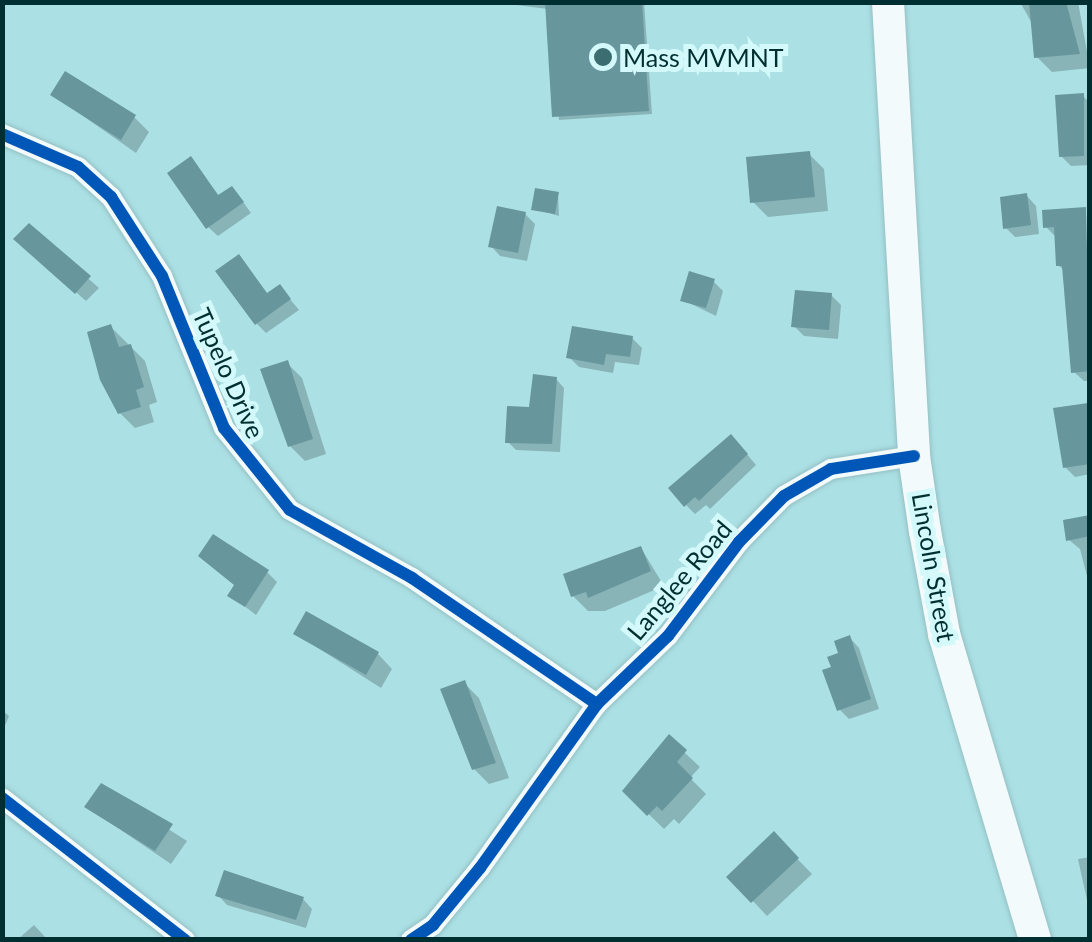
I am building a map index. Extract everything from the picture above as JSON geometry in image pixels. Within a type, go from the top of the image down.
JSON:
[{"type":"main road","name":"Lincoln Street","points":[[888,2],[914,456],[944,634],[1035,940]]},
{"type":"street","name":"Tupelo Drive","points":[[2,134],[78,167],[111,196],[162,276],[224,428],[290,510],[412,578],[597,704]]},
{"type":"street","name":"Langlee Road","points":[[411,940],[433,925],[480,868],[597,704],[668,636],[739,542],[784,496],[831,469],[914,456]]},
{"type":"street","points":[[2,798],[176,937]]},
{"type":"building","name":"Mass MVMNT","points":[[545,2],[642,2],[649,111],[552,117]]},
{"type":"building","points":[[1029,2],[1066,2],[1080,54],[1034,58]]},
{"type":"building","points":[[65,71],[136,115],[121,140],[50,95]]},
{"type":"building","points":[[1084,93],[1084,156],[1059,157],[1055,95]]},
{"type":"building","points":[[810,151],[815,197],[750,203],[746,157]]},
{"type":"building","points":[[191,156],[218,195],[232,186],[244,202],[206,229],[167,173]]},
{"type":"building","points":[[535,188],[559,192],[555,214],[531,210]]},
{"type":"building","points":[[1027,193],[1031,225],[1003,229],[1000,197]]},
{"type":"building","points":[[497,206],[526,212],[518,253],[488,247]]},
{"type":"building","points":[[1086,207],[1090,371],[1071,373],[1062,266],[1056,266],[1054,227],[1043,228],[1042,210]]},
{"type":"building","points":[[29,223],[91,276],[75,294],[13,239]]},
{"type":"building","points":[[239,254],[267,293],[280,284],[291,299],[255,325],[215,271]]},
{"type":"building","points":[[689,271],[715,279],[706,308],[680,301]]},
{"type":"building","points":[[795,290],[832,293],[829,330],[791,327]]},
{"type":"building","points":[[111,324],[119,347],[131,344],[144,387],[136,390],[141,407],[118,414],[100,380],[87,332]]},
{"type":"building","points":[[572,326],[633,336],[630,357],[606,354],[604,365],[566,358]]},
{"type":"building","points":[[288,360],[313,439],[288,447],[260,369]]},
{"type":"building","points":[[533,374],[557,377],[552,444],[505,443],[507,406],[529,407]]},
{"type":"building","points":[[1088,403],[1090,464],[1063,468],[1053,408]]},
{"type":"building","points":[[731,434],[748,454],[699,501],[695,497],[684,507],[668,488]]},
{"type":"building","points":[[1090,515],[1090,536],[1066,541],[1063,520]]},
{"type":"building","points":[[213,534],[269,570],[245,607],[227,596],[234,585],[198,556]]},
{"type":"building","points":[[641,546],[651,571],[588,598],[586,592],[571,597],[563,574]]},
{"type":"building","points":[[306,611],[379,652],[366,675],[293,634]]},
{"type":"building","points":[[850,635],[871,699],[837,711],[822,670],[831,667],[827,657],[838,653],[834,641]]},
{"type":"building","points":[[465,680],[496,763],[472,770],[440,689]]},
{"type":"building","points":[[669,734],[687,750],[677,762],[693,778],[662,811],[657,806],[647,816],[622,791]]},
{"type":"building","points":[[101,783],[173,824],[155,851],[84,807]]},
{"type":"building","points":[[774,831],[799,858],[751,903],[726,877]]},
{"type":"building","points":[[224,870],[304,897],[296,920],[215,896]]},
{"type":"cycle path","points":[[2,134],[78,167],[111,197],[162,276],[224,428],[290,510],[412,578],[597,704]]},
{"type":"cycle path","points":[[411,940],[433,925],[480,868],[597,704],[668,636],[739,542],[784,496],[831,469],[914,456]]},
{"type":"cycle path","points":[[2,798],[185,940]]},
{"type":"place","name":"Mass MVMNT","points":[[603,57]]}]
